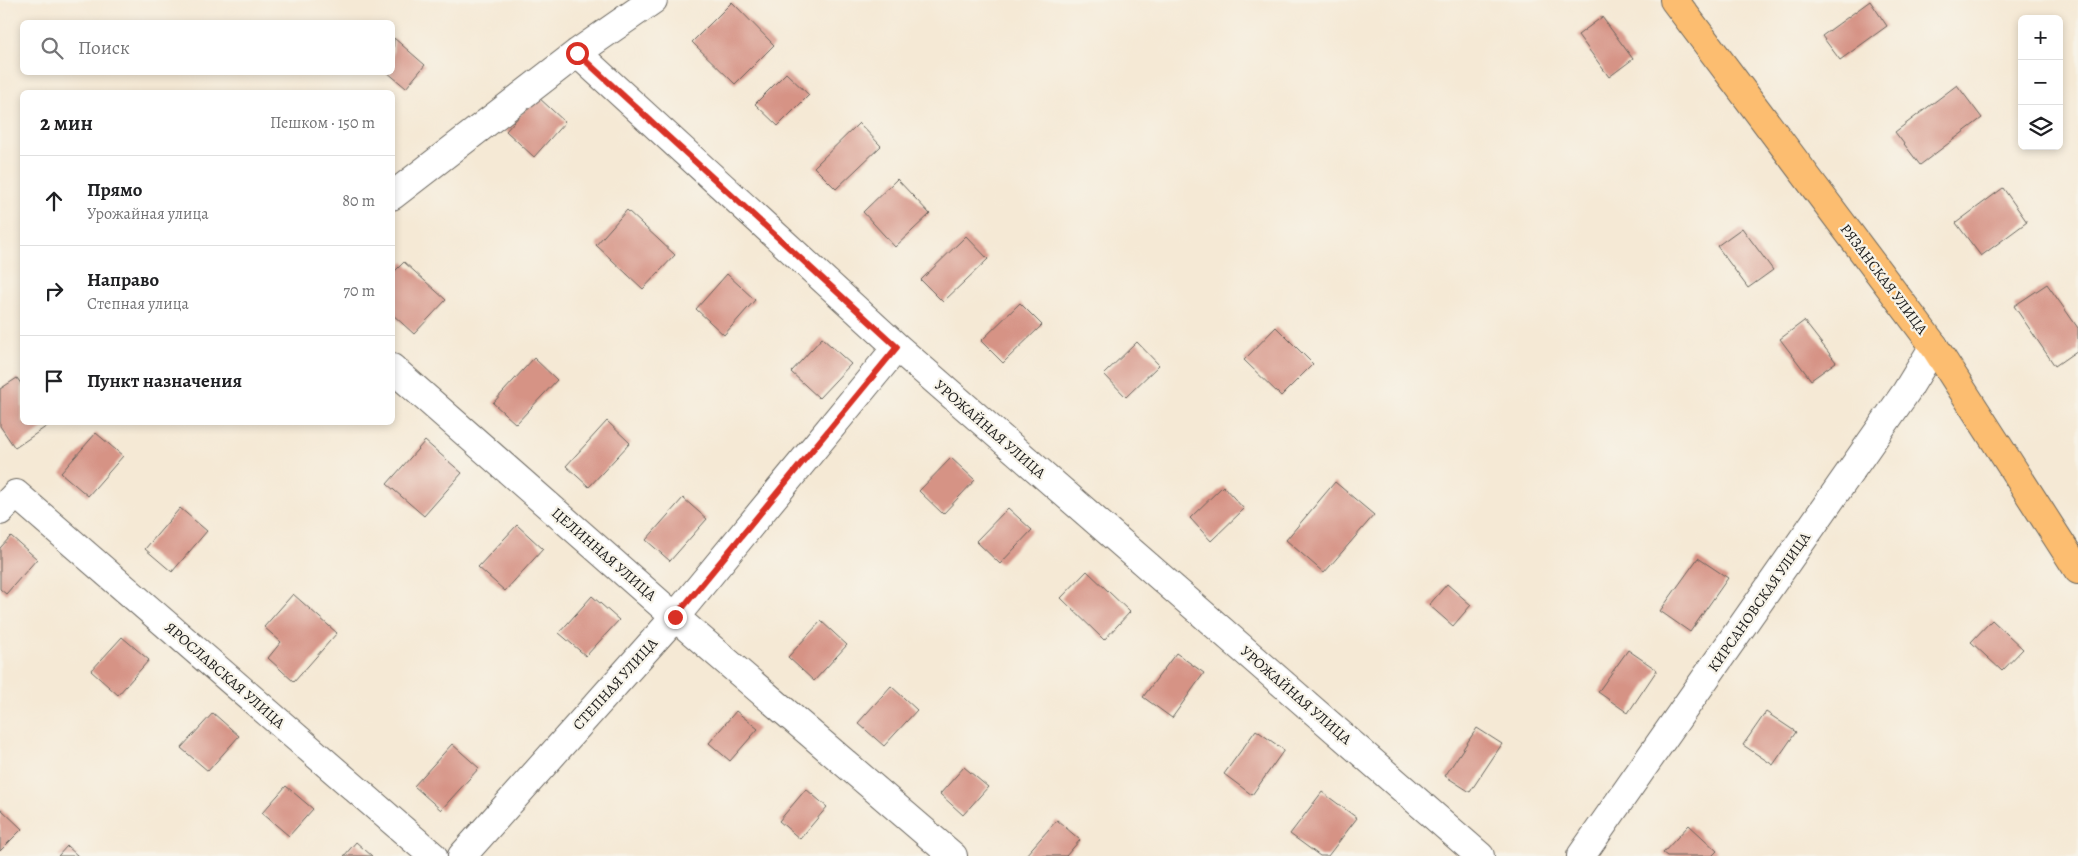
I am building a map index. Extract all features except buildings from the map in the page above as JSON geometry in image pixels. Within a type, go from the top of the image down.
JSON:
[{"type":"main road","name":"РЯЗАНСКАЯ УЛИЦА","points":[[1674,0],[1934,346],[2078,570]]},
{"type":"street","points":[[395,194],[577,53],[652,0]]},
{"type":"street","name":"УРОЖАЙНАЯ УЛИЦА","points":[[577,53],[897,347],[1480,856]]},
{"type":"street","name":"КИРСАНОВСКАЯ УЛИЦА","points":[[1581,856],[1900,400],[1934,346]]},
{"type":"street","name":"СТЕПНАЯ УЛИЦА","points":[[462,856],[675,617],[897,347]]},
{"type":"street","name":"ЦЕЛИННАЯ УЛИЦА","points":[[395,371],[675,617],[953,856]]},
{"type":"street","name":"ЯРОСЛАВСКАЯ УЛИЦА","points":[[8,502],[433,856]]},
{"type":"route","points":[[577,53],[897,347],[675,617]]}]
